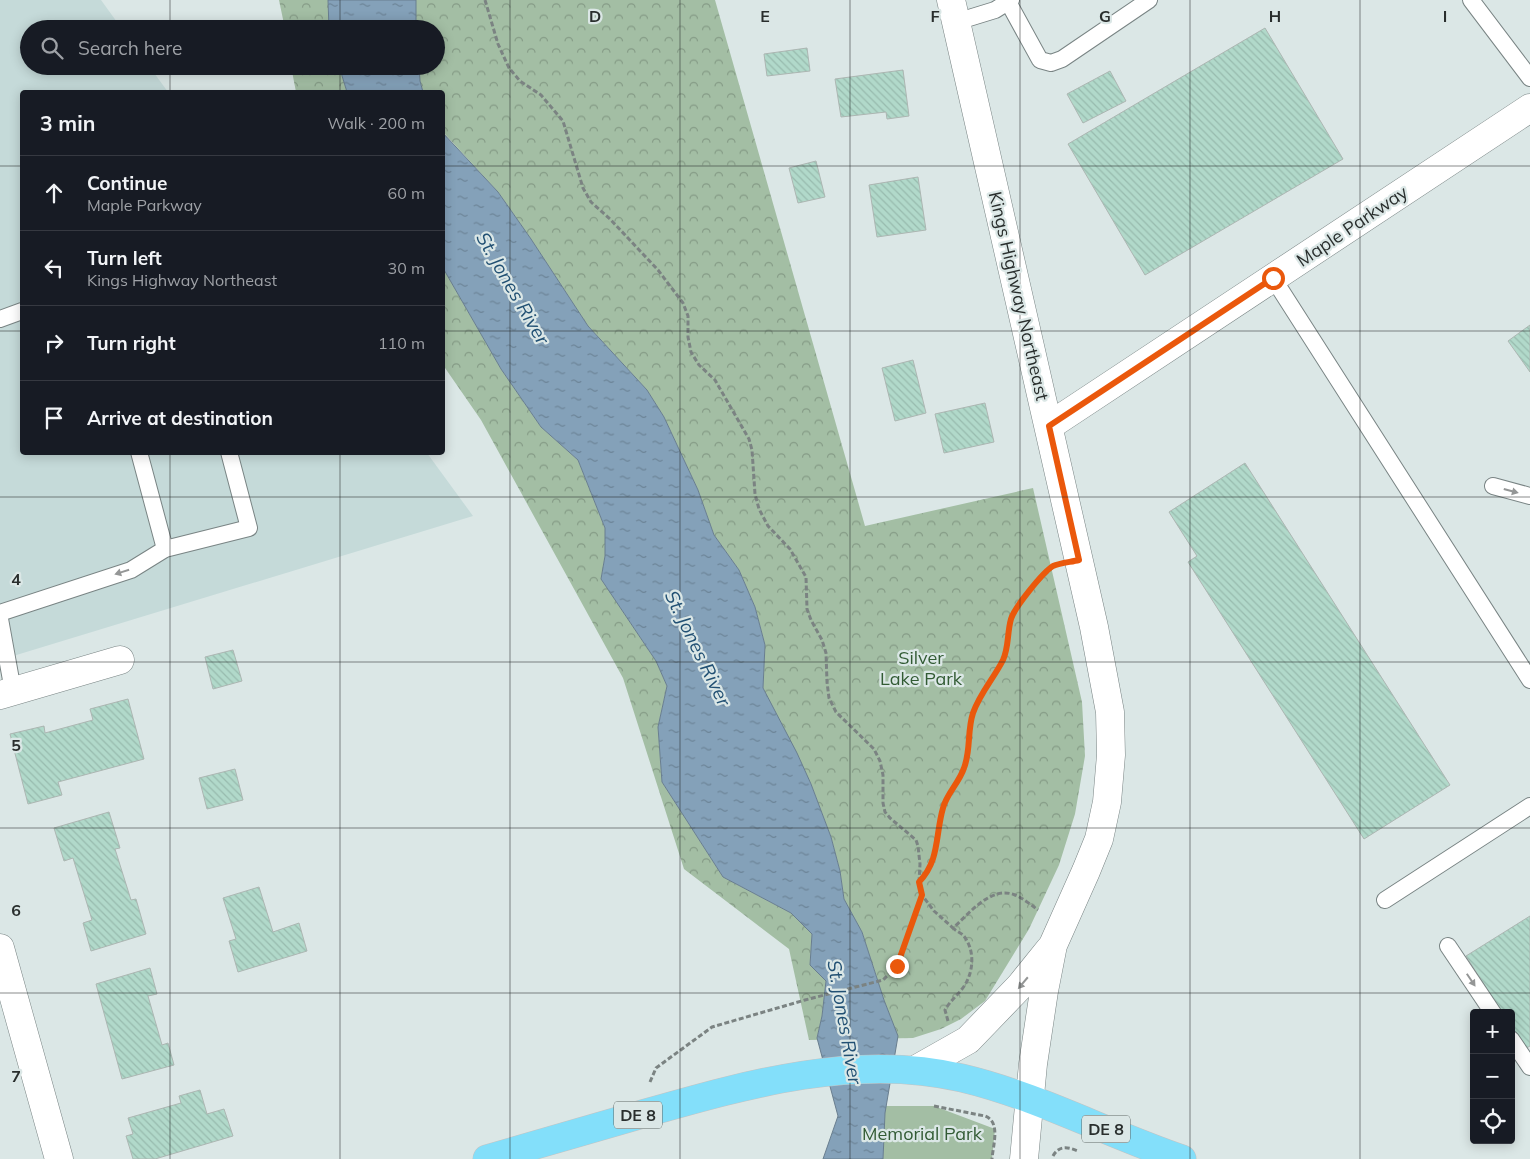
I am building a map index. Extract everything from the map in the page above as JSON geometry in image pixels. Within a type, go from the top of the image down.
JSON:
[{"type":"highway","name":"DE 8","points":[[487,1159],[704,1096],[791,1077],[863,1069],[915,1070],[962,1078],[1003,1089],[1182,1159]]},
{"type":"street","name":"Kings Highway Northeast","points":[[954,11],[1079,560],[1110,712],[1111,756],[1106,802],[1099,838],[1053,944],[1033,1064],[1024,1159]]},
{"type":"street","name":"Maple Parkway","points":[[1049,426],[1530,108]]},
{"type":"street","points":[[7,693],[120,660]]},
{"type":"street","points":[[915,1070],[968,1040],[1020,986],[1053,944]]},
{"type":"street","points":[[0,948],[8,1002],[59,1159]]},
{"type":"lane","points":[[954,11],[995,10],[1008,1],[1040,60],[1051,63],[1062,59],[1149,0]]},
{"type":"lane","points":[[1471,0],[1530,78]]},
{"type":"lane","points":[[1273,278],[1530,680]]},
{"type":"lane","points":[[0,319],[20,312]]},
{"type":"lane","points":[[140,455],[165,549]]},
{"type":"lane","points":[[0,613],[131,570],[165,549],[249,528],[230,455]]},
{"type":"lane","points":[[1493,486],[1530,496]]},
{"type":"lane","points":[[0,619],[7,693]]},
{"type":"lane","points":[[1385,900],[1530,806]]},
{"type":"lane","points":[[1448,946],[1490,1009]]},
{"type":"lane","points":[[1515,1045],[1530,1067]]},
{"type":"path","points":[[485,0],[498,44],[510,68],[520,81],[541,94],[563,121],[584,188],[591,202],[610,219],[658,270],[684,303],[688,316],[688,337],[691,352],[699,365],[715,380],[749,439],[752,450],[755,494],[759,509],[768,526],[790,549],[806,577],[808,610],[826,653],[829,698],[836,712],[874,748],[880,761],[882,803],[885,812],[916,840],[918,846],[919,882],[922,895],[934,911],[963,935],[970,948],[972,958],[971,971],[967,982],[945,1010],[950,1024]]},
{"type":"path","points":[[919,882],[926,875],[933,862],[942,809],[965,764],[973,713],[982,693],[1003,660],[1011,618],[1038,581],[1053,566],[1079,560]]},
{"type":"path","points":[[953,928],[983,902],[999,893],[1014,894],[1043,913]]},
{"type":"path","points":[[648,1087],[656,1068],[712,1027],[883,980],[897,966],[922,895]]},
{"type":"path","points":[[934,1106],[991,1118],[995,1129],[992,1159]]},
{"type":"path","points":[[1052,1159],[1059,1149],[1067,1147],[1082,1152]]},
{"type":"shaded area","points":[[0,0],[101,0],[115,20],[20,20],[20,75],[156,75],[167,90],[20,90],[20,455],[428,455],[473,516],[0,660]]},
{"type":"green space","points":[[279,0],[328,0],[329,20],[283,20]]},
{"type":"green space","name":"Silver Lake Park","points":[[416,0],[715,0],[865,526],[1033,488],[1082,702],[1085,756],[1075,814],[1059,865],[1029,929],[985,1001],[961,1019],[941,1029],[913,1038],[809,1040],[789,949],[684,869],[623,678],[481,420],[445,368],[445,271],[501,369],[541,427],[578,460],[605,528],[605,556],[601,579],[656,661],[667,686],[658,727],[662,782],[723,877],[791,913],[812,934],[810,965],[826,981],[822,1016],[817,1038],[897,1036],[862,932],[844,899],[840,871],[831,837],[811,784],[763,688],[765,645],[755,607],[739,570],[714,535],[698,490],[664,417],[647,390],[588,326],[498,192],[445,134],[445,90],[422,90],[420,75],[445,75],[445,20],[416,20]]},
{"type":"green space","points":[[293,75],[342,75],[346,90],[296,90]]},
{"type":"green space","name":"Memorial Park","points":[[885,1106],[934,1106],[995,1129],[992,1159],[883,1159]]},
{"type":"water","points":[[328,0],[416,0],[416,20],[329,20]]},
{"type":"water","points":[[342,75],[420,75],[422,90],[346,90]]},
{"type":"water","name":"St. Jones River","points":[[445,135],[498,192],[588,326],[647,390],[664,417],[698,490],[714,535],[739,570],[755,607],[765,645],[763,688],[811,784],[831,837],[840,871],[844,899],[862,932],[898,1036],[885,1113],[883,1159],[823,1159],[838,1116],[817,1038],[822,1016],[826,981],[810,965],[812,934],[791,913],[723,877],[662,782],[658,727],[667,686],[656,661],[601,579],[605,556],[605,528],[578,460],[541,427],[501,369],[445,271]]},
{"type":"building","points":[[1265,28],[1343,159],[1145,275],[1068,144]]},
{"type":"building","points":[[807,48],[810,71],[767,76],[764,54]]},
{"type":"building","points":[[903,70],[909,116],[887,119],[886,112],[841,117],[835,79]]},
{"type":"building","points":[[1110,71],[1126,101],[1083,123],[1067,94]]},
{"type":"building","points":[[816,161],[825,197],[798,203],[789,168]]},
{"type":"building","points":[[918,177],[926,230],[877,237],[869,185]]},
{"type":"building","points":[[1530,325],[1530,372],[1508,341]]},
{"type":"building","points":[[913,360],[926,413],[895,421],[882,368]]},
{"type":"building","points":[[985,403],[994,442],[944,453],[935,414]]},
{"type":"building","points":[[1245,463],[1450,785],[1364,839],[1188,562],[1197,556],[1169,512]]},
{"type":"building","points":[[233,650],[242,681],[213,689],[205,657]]},
{"type":"building","points":[[128,699],[144,759],[58,782],[62,795],[28,804],[10,734],[44,726],[45,733],[93,720],[90,709]]},
{"type":"building","points":[[235,769],[243,800],[207,809],[199,778]]},
{"type":"building","points":[[109,812],[120,848],[115,849],[131,900],[136,899],[146,934],[91,951],[83,923],[92,920],[73,858],[64,861],[54,828]]},
{"type":"building","points":[[259,887],[273,932],[299,923],[307,951],[238,972],[229,941],[236,939],[223,898]]},
{"type":"building","points":[[1530,916],[1530,1046],[1525,1049],[1515,1033],[1515,1009],[1499,1009],[1466,956]]},
{"type":"building","points":[[150,968],[157,994],[148,996],[162,1045],[168,1043],[174,1065],[122,1079],[96,984]]},
{"type":"building","points":[[200,1090],[207,1114],[224,1109],[233,1136],[155,1159],[133,1159],[126,1136],[133,1134],[128,1118],[181,1103],[179,1096]]},
{"type":"route","points":[[897,966],[922,895],[919,882],[926,875],[933,862],[942,809],[946,798],[964,769],[973,713],[982,693],[1003,660],[1011,618],[1038,581],[1053,566],[1079,560],[1049,426],[1273,278]]}]
